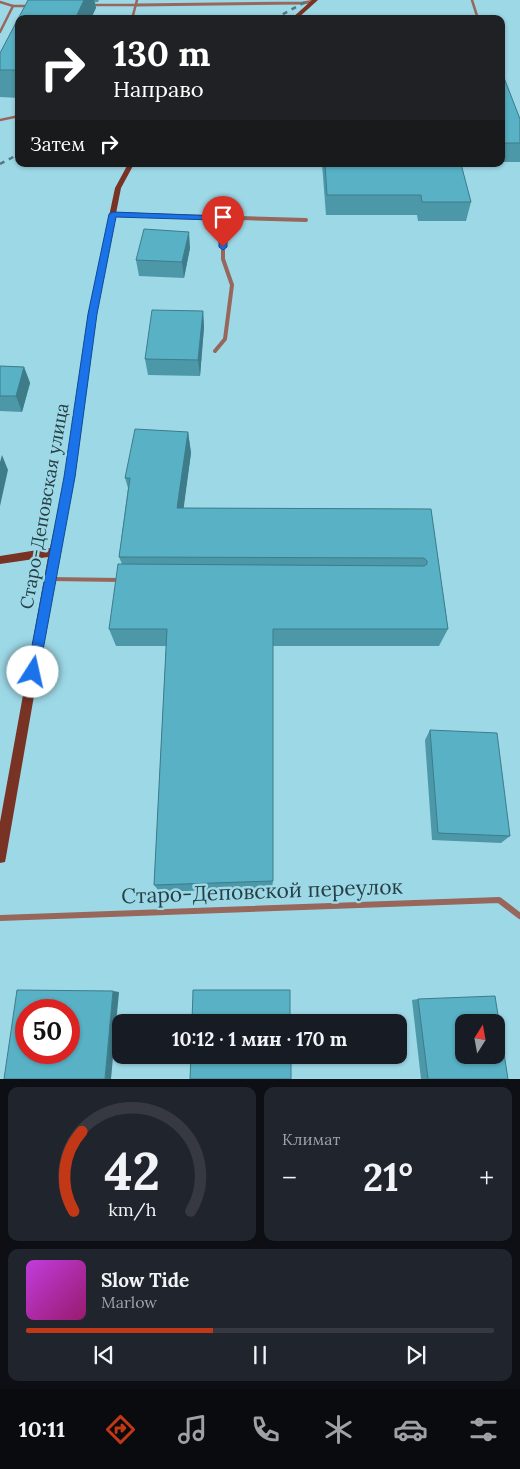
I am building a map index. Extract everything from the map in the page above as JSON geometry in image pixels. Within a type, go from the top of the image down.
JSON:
[{"type":"main road","points":[[298,15],[315,0]]},
{"type":"main road","name":"Старо-Деповская улица","points":[[0,857],[54,552],[70,477],[92,314],[118,188],[129,167]]},
{"type":"main road","points":[[0,560],[54,552]]},
{"type":"street","points":[[136,5],[303,3],[315,0]]},
{"type":"street","points":[[113,214],[306,220]]},
{"type":"street","points":[[215,350],[225,339],[232,285],[223,259],[223,235],[216,218]]},
{"type":"street","name":"Старо-Деповской переулок","points":[[0,918],[499,900],[520,916]]},
{"type":"lane","points":[[4,3],[10,0]]},
{"type":"lane","points":[[133,15],[138,0]]},
{"type":"lane","points":[[472,0],[477,15]]},
{"type":"lane","points":[[0,2],[13,6],[32,6]]},
{"type":"lane","points":[[89,5],[136,5]]},
{"type":"lane","points":[[0,32],[13,6]]},
{"type":"lane","points":[[0,120],[15,117]]},
{"type":"lane","points":[[50,579],[129,580]]},
{"type":"building","points":[[28,0],[84,0],[77,15],[20,15]]},
{"type":"building","points":[[15,25],[15,70],[0,70],[0,53]]},
{"type":"building","points":[[505,80],[520,119],[520,143],[505,143]]},
{"type":"building","points":[[325,167],[462,167],[471,202],[422,202],[421,195],[327,195]]},
{"type":"building","points":[[144,229],[189,232],[182,262],[136,260]]},
{"type":"building","points":[[152,310],[203,311],[198,360],[145,359]]},
{"type":"building","points":[[0,366],[24,367],[16,396],[0,396]]},
{"type":"building","points":[[135,429],[188,432],[177,508],[431,509],[448,629],[273,629],[273,881],[154,885],[167,629],[109,629],[118,564],[424,566],[427,564],[427,561],[424,558],[119,557],[130,478],[125,478]]},
{"type":"building","points":[[430,730],[497,733],[510,836],[438,833]]},
{"type":"building","points":[[17,990],[113,991],[105,1079],[4,1079],[15,1004],[15,1064],[80,1064],[80,999],[16,999]]},
{"type":"building","points":[[193,990],[290,990],[290,1014],[192,1014]]},
{"type":"building","points":[[495,996],[498,1014],[455,1014],[455,1064],[505,1064],[505,1060],[508,1079],[428,1079],[418,999]]},
{"type":"building","points":[[191,1064],[291,1064],[291,1079],[190,1079]]},
{"type":"railway","points":[[281,15],[309,0]]},
{"type":"railway","points":[[0,164],[15,156]]},
{"type":"route","points":[[33,672],[54,552],[70,477],[92,314],[113,214],[216,218],[223,235],[223,247]]}]
